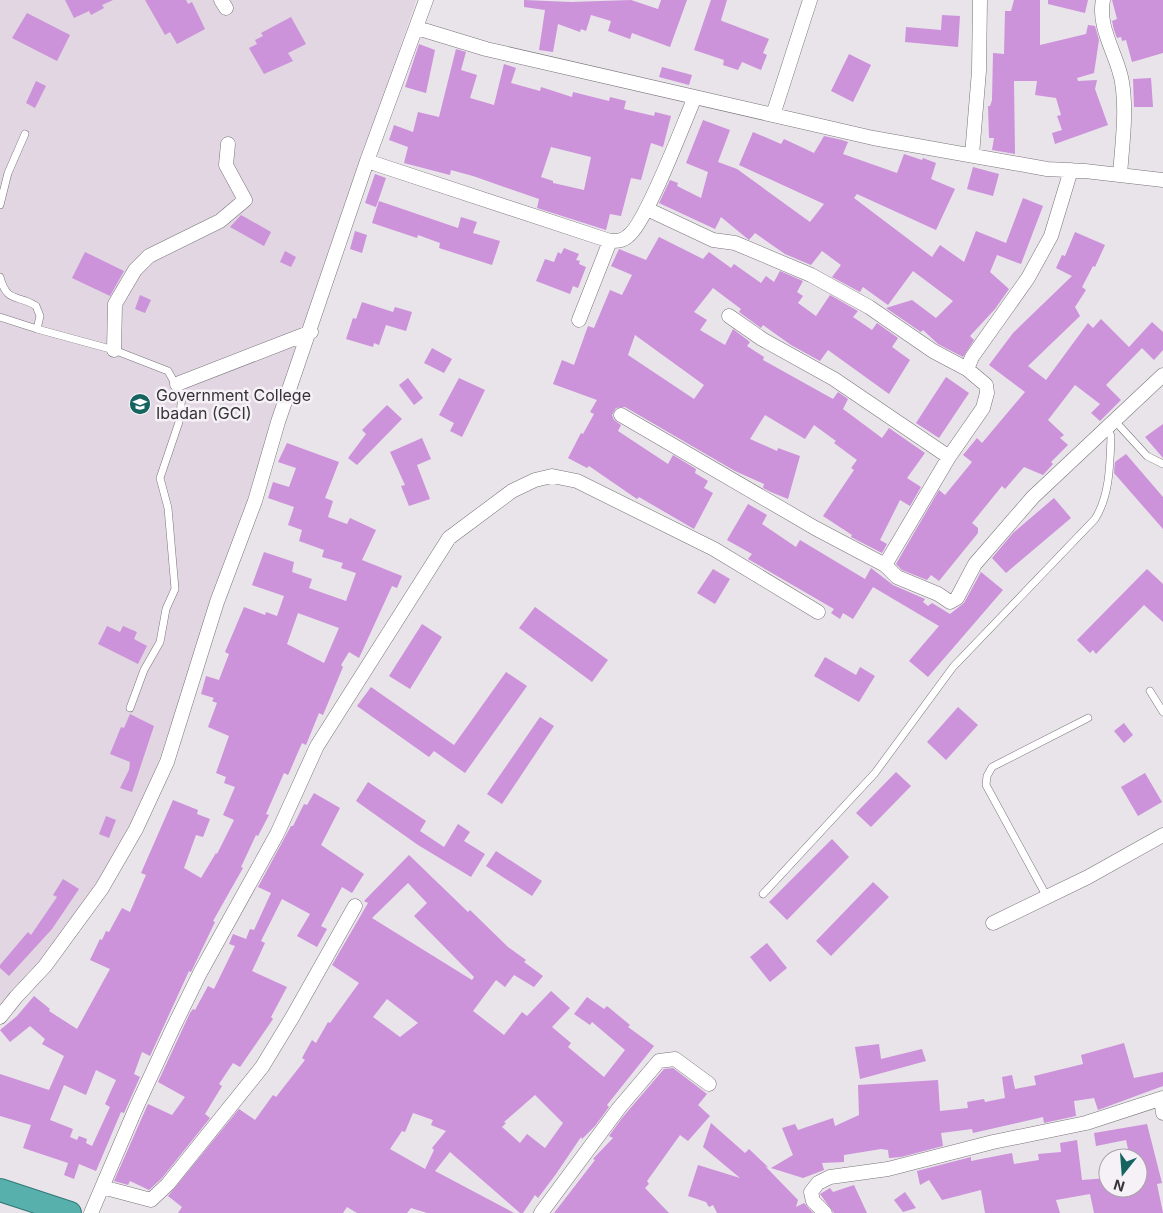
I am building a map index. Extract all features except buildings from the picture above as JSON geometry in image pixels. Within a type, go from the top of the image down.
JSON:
[{"type":"highway","points":[[0,1190],[70,1213]]},
{"type":"street","points":[[0,1017],[45,966],[102,888],[136,829],[167,762],[217,602],[255,501],[278,422],[311,332],[367,162],[426,0]]},
{"type":"street","points":[[773,115],[810,0]]},
{"type":"street","points":[[972,155],[979,71],[980,0]]},
{"type":"street","points":[[1103,0],[1105,28],[1123,88],[1124,103],[1120,176]]},
{"type":"street","points":[[417,28],[486,49],[873,138],[1047,169],[1163,180]]},
{"type":"street","points":[[367,162],[610,241],[622,240],[630,236],[647,209],[695,97]]},
{"type":"street","points":[[114,350],[115,304],[136,270],[148,256],[220,221],[245,200],[226,165],[228,144]]},
{"type":"street","points":[[967,369],[972,357],[1028,278],[1051,236],[1071,170]]},
{"type":"street","points":[[647,209],[713,240],[735,243],[811,275],[869,307],[933,351],[967,369],[984,382],[987,393],[984,408],[949,457],[885,565]]},
{"type":"street","points":[[579,320],[610,241]]},
{"type":"street","points":[[729,316],[762,339],[834,378],[949,457]]},
{"type":"street","points":[[177,384],[311,332]]},
{"type":"street","points":[[621,415],[815,528],[885,565],[897,576],[938,594],[950,602],[957,598],[975,564],[1033,497],[1163,374]]},
{"type":"street","points":[[91,1213],[136,1108],[196,981],[277,834],[316,746],[449,538],[512,491],[535,480],[552,476],[577,480],[714,549],[818,612]]},
{"type":"street","points":[[993,923],[1047,897],[1163,835]]},
{"type":"street","points":[[102,1187],[151,1200],[168,1184],[262,1066],[355,906]]},
{"type":"street","points":[[541,1213],[619,1108],[659,1061],[675,1058],[709,1084]]},
{"type":"street","points":[[825,1213],[813,1201],[811,1192],[818,1183],[830,1177],[888,1169],[993,1142],[1086,1123],[1162,1098],[1163,1113]]},
{"type":"lane","points":[[0,205],[8,173],[26,134]]},
{"type":"lane","points":[[0,278],[2,287],[10,298],[36,306],[40,312],[37,329]]},
{"type":"lane","points":[[0,317],[114,350],[168,371],[177,384],[182,396],[180,422],[160,478],[168,508],[175,589],[166,609],[160,642],[144,670],[130,708]]},
{"type":"lane","points":[[1111,424],[1147,456],[1163,464]]},
{"type":"lane","points":[[763,894],[875,773],[953,667],[1095,519],[1103,506],[1106,493],[1111,424]]},
{"type":"lane","points":[[1150,691],[1163,712]]},
{"type":"lane","points":[[1047,897],[986,785],[987,776],[992,767],[1088,718]]},
{"type":"shaded area","name":"Government College Ibadan (GCI)","points":[[0,0],[416,0],[143,808],[103,876],[64,932],[0,1007]]},
{"type":"place","name":"Government College Ibadan (GCI)","points":[[140,404]]}]
